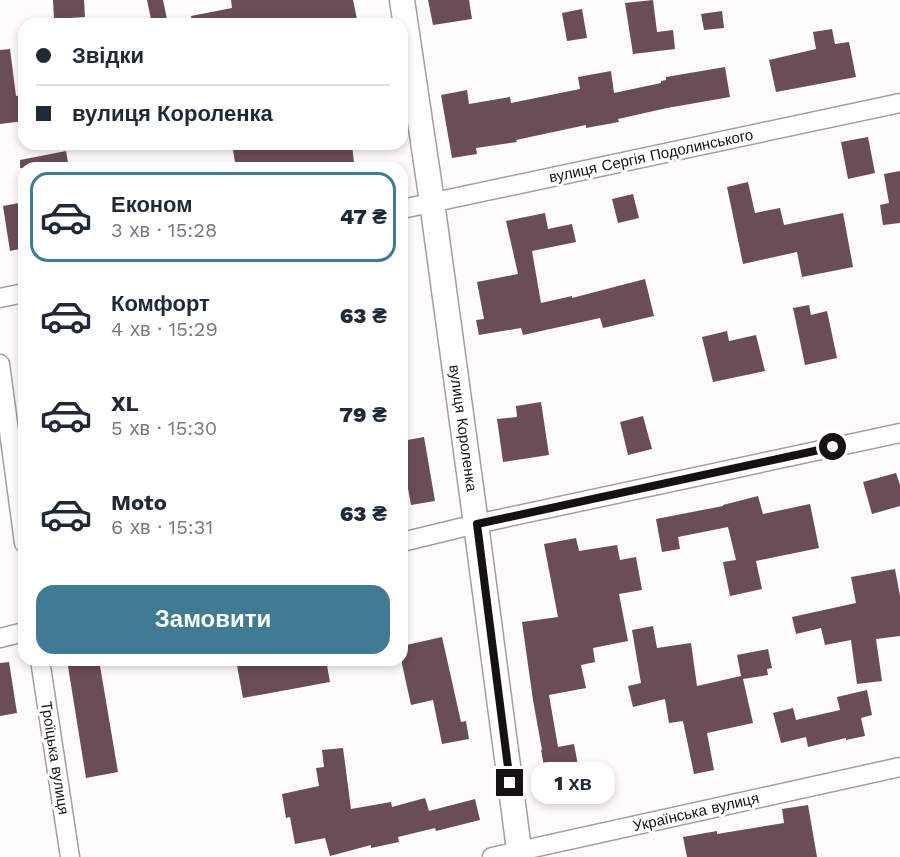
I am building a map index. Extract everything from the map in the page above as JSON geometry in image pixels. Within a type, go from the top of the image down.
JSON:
[{"type":"street","name":"вулиця Короленка","points":[[402,0],[405,18]]},
{"type":"street","name":"вулиця Короленка","points":[[408,40],[477,524],[519,854]]},
{"type":"street","name":"вулиця Сергія Подолинського","points":[[408,208],[900,103]]},
{"type":"street","points":[[0,298],[18,294]]},
{"type":"street","points":[[0,364],[18,498]]},
{"type":"street","points":[[408,541],[900,433]]},
{"type":"street","points":[[0,638],[18,634]]},
{"type":"street","name":"Троїцька вулиця","points":[[41,666],[70,857]]},
{"type":"street","name":"Українська вулиця","points":[[492,857],[519,854],[900,767]]},
{"type":"building","points":[[53,0],[84,0],[85,17],[54,18]]},
{"type":"building","points":[[147,0],[163,0],[167,18],[151,18]]},
{"type":"building","points":[[231,0],[353,0],[357,18],[191,18],[191,16],[232,8]]},
{"type":"building","points":[[428,0],[469,0],[472,19],[433,25]]},
{"type":"building","points":[[653,0],[657,32],[673,30],[675,49],[633,54],[625,3]]},
{"type":"building","points":[[582,9],[587,38],[567,41],[562,13]]},
{"type":"building","points":[[722,11],[724,28],[704,30],[701,14]]},
{"type":"building","points":[[832,29],[835,44],[849,42],[856,77],[776,92],[769,60],[816,49],[813,32]]},
{"type":"building","points":[[10,49],[16,96],[18,96],[18,122],[0,124],[0,50]]},
{"type":"building","points":[[725,67],[730,97],[618,119],[619,122],[586,128],[586,125],[516,140],[517,142],[476,148],[477,154],[452,158],[441,95],[467,90],[469,104],[510,97],[511,103],[580,89],[578,77],[611,71],[614,93],[661,83],[666,80],[666,77]]},
{"type":"building","points":[[868,137],[875,173],[848,179],[841,142]]},
{"type":"building","points":[[233,150],[353,150],[354,162],[311,162],[235,162]]},
{"type":"building","points":[[66,151],[68,162],[20,162],[20,160]]},
{"type":"building","points":[[900,171],[900,223],[883,225],[880,205],[889,203],[884,174]]},
{"type":"building","points":[[748,182],[755,213],[780,208],[784,225],[843,213],[853,267],[802,277],[797,252],[743,264],[727,187]]},
{"type":"building","points":[[633,194],[639,218],[618,223],[612,199]]},
{"type":"building","points":[[18,203],[18,249],[10,251],[3,206]]},
{"type":"building","points":[[545,213],[548,229],[572,224],[576,242],[532,251],[541,303],[572,296],[572,298],[645,279],[654,316],[603,328],[600,318],[523,335],[521,328],[479,335],[476,320],[484,319],[477,282],[518,274],[506,221]]},
{"type":"building","points":[[809,305],[811,315],[827,311],[837,358],[805,365],[793,308]]},
{"type":"building","points":[[727,331],[729,341],[756,335],[765,371],[713,382],[702,337]]},
{"type":"building","points":[[541,402],[549,455],[503,462],[497,419],[517,417],[516,406]]},
{"type":"building","points":[[643,416],[652,449],[628,455],[620,422]]},
{"type":"building","points":[[424,437],[435,501],[411,505],[408,488],[408,440]]},
{"type":"building","points":[[896,473],[900,485],[900,506],[872,514],[863,482]]},
{"type":"building","points":[[758,496],[763,514],[810,504],[819,548],[756,561],[762,589],[730,596],[723,562],[736,560],[728,527],[678,537],[680,549],[662,552],[656,519],[723,506]]},
{"type":"building","points":[[576,538],[579,551],[617,545],[620,560],[636,557],[642,590],[619,594],[628,641],[593,648],[595,662],[581,665],[586,688],[549,695],[558,747],[574,744],[584,797],[551,803],[522,622],[558,617],[544,544]]},
{"type":"building","points":[[895,569],[900,596],[900,636],[876,639],[882,681],[857,684],[851,640],[825,645],[821,628],[796,634],[792,617],[856,603],[851,577]]},
{"type":"building","points":[[653,626],[657,648],[691,643],[697,686],[741,676],[737,655],[768,649],[772,668],[767,669],[768,675],[743,679],[753,723],[707,733],[714,770],[694,774],[683,721],[669,723],[665,699],[633,707],[628,686],[641,683],[632,630]]},
{"type":"building","points":[[442,637],[461,722],[466,721],[469,739],[442,744],[433,700],[411,705],[402,666],[408,666],[408,645]]},
{"type":"building","points":[[9,662],[17,713],[0,716],[0,663]]},
{"type":"building","points":[[68,666],[100,666],[118,772],[86,778]]},
{"type":"building","points":[[237,666],[327,666],[330,682],[243,698]]},
{"type":"building","points":[[867,690],[872,715],[861,718],[865,736],[808,747],[806,737],[781,743],[773,713],[793,708],[796,720],[840,710],[837,697]]},
{"type":"building","points":[[343,748],[351,809],[391,802],[392,807],[425,798],[429,811],[475,799],[480,820],[436,831],[435,828],[398,837],[399,842],[371,848],[371,845],[330,856],[325,838],[295,844],[290,817],[286,818],[282,794],[319,786],[316,768],[324,767],[322,750]]},
{"type":"building","points":[[808,805],[817,857],[687,857],[683,837],[784,823],[782,809]]},
{"type":"route","points":[[510,783],[477,524],[833,447]]}]
